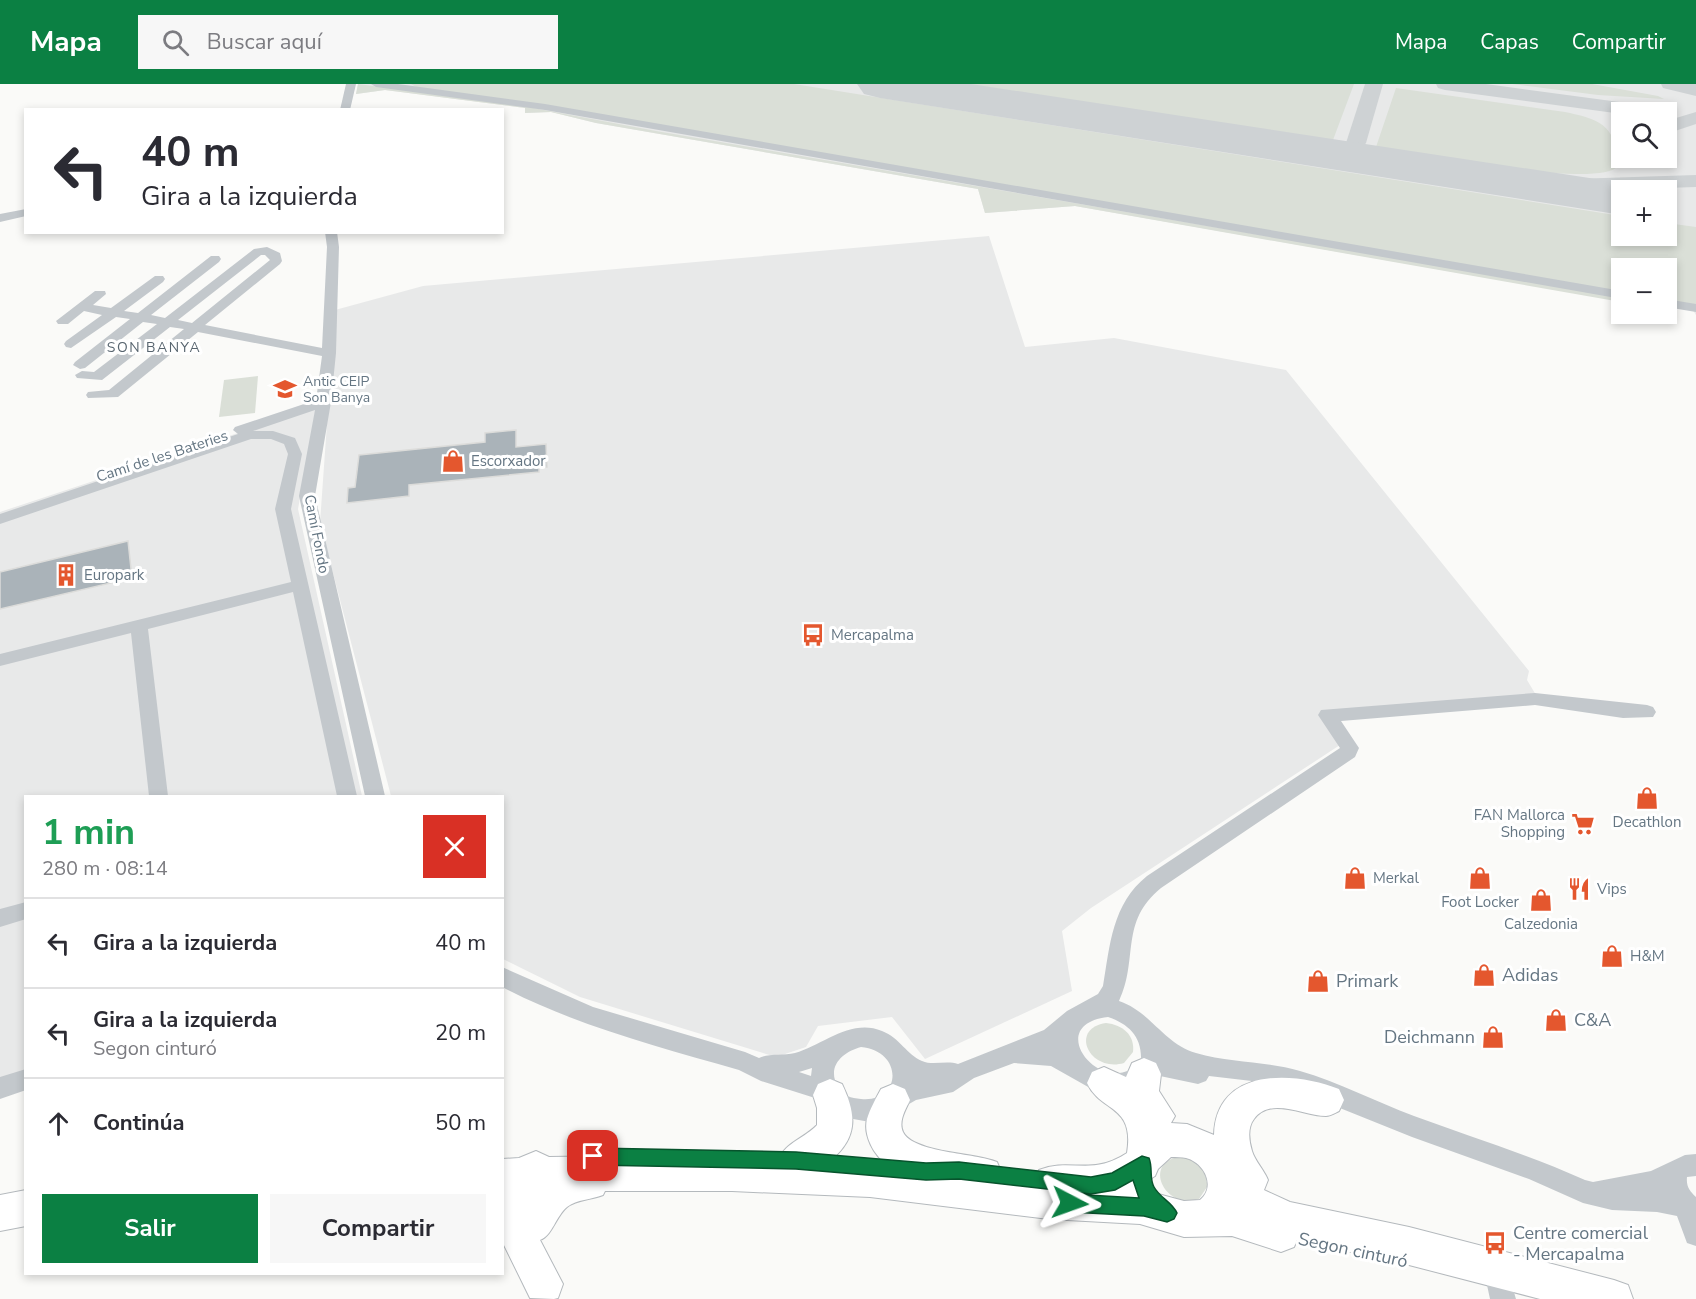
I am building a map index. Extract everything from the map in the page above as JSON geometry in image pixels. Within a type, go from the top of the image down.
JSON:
[{"type":"highway","points":[[1144,1073],[1140,1083],[1149,1106],[1165,1124],[1204,1148],[1215,1158],[1225,1176],[1246,1199],[1275,1216],[1409,1246]]},
{"type":"highway","points":[[1094,1078],[1123,1094],[1141,1116],[1146,1133],[1142,1178],[1146,1191],[1167,1213]]},
{"type":"highway","points":[[1327,1100],[1275,1092],[1259,1095],[1246,1103],[1233,1120],[1231,1135],[1233,1151],[1241,1168],[1264,1194],[1282,1206],[1342,1219],[1523,1290]]},
{"type":"highway","points":[[796,1161],[820,1147],[835,1129],[836,1111],[830,1095]]},
{"type":"highway","points":[[893,1100],[887,1111],[884,1125],[886,1138],[893,1149],[906,1158],[959,1171]]},
{"type":"highway","points":[[516,1187],[698,1164],[796,1161],[926,1171],[959,1171],[1074,1185],[1100,1185],[1122,1178],[1143,1161],[1152,1148],[1163,1141],[1177,1139],[1192,1142]]},
{"type":"highway","points":[[516,1187],[698,1164],[738,1172],[892,1182],[1070,1203],[1144,1207],[1187,1219],[1207,1217],[1217,1210],[1224,1201],[1227,1189],[1225,1176]]},
{"type":"highway","points":[[516,1187],[538,1213],[550,1198],[570,1185],[648,1181],[698,1164]]},
{"type":"highway","points":[[516,1187],[547,1292]]},
{"type":"highway","points":[[0,1213],[24,1208]]},
{"type":"highway","name":"Segon cinturó","points":[[1207,1217],[1232,1218],[1291,1237],[1523,1290],[1614,1299]]},
{"type":"highway","points":[[0,1226],[24,1222]]},
{"type":"street","points":[[345,108],[351,84]]},
{"type":"street","points":[[376,84],[545,107],[1611,293]]},
{"type":"street","points":[[0,218],[24,212]]},
{"type":"street","name":"Camí Fondo","points":[[331,234],[333,247],[329,354],[324,402],[307,496],[375,795]]},
{"type":"street","points":[[93,395],[113,394],[198,327],[276,261],[276,256],[267,251],[258,252],[97,377],[81,370],[141,317],[215,260]]},
{"type":"street","points":[[71,344],[159,279]]},
{"type":"street","points":[[63,321],[100,294]]},
{"type":"street","points":[[1677,305],[1696,308]]},
{"type":"street","points":[[82,307],[198,327],[329,354]]},
{"type":"street","name":"Camí de les Bateries","points":[[0,509],[324,402]]},
{"type":"street","points":[[0,519],[250,435],[273,435],[290,441],[295,454],[283,509],[346,795]]},
{"type":"street","points":[[0,660],[299,585]]},
{"type":"street","points":[[139,625],[158,795]]},
{"type":"street","points":[[745,1062],[761,1071],[822,1090],[844,1107],[857,1111],[876,1109],[912,1090],[945,1085],[966,1071],[1052,1037],[1082,1013],[1106,1002],[1112,994],[1127,915],[1135,899],[1146,888],[1348,752],[1350,748],[1327,716],[1535,699],[1647,712]]},
{"type":"street","points":[[0,918],[24,911]]},
{"type":"street","points":[[1121,952],[1125,964],[1124,999],[1153,1045],[1153,1058],[1144,1073]]},
{"type":"street","points":[[504,977],[535,994],[580,1012],[745,1062],[778,1067],[791,1066],[852,1038],[873,1038],[886,1043],[912,1069],[926,1074],[966,1071]]},
{"type":"street","points":[[1094,1008],[1115,1008],[1142,1025],[1165,1049],[1191,1062],[1219,1068],[1261,1071],[1302,1082],[1369,1109],[1515,1161],[1591,1193],[1612,1198],[1657,1200],[1691,1210]]},
{"type":"street","points":[[1073,1021],[1067,1032],[1067,1050],[1073,1062],[1094,1078]]},
{"type":"street","points":[[830,1095],[824,1083],[822,1070],[830,1053],[839,1044]]},
{"type":"street","points":[[1011,1054],[1054,1056],[1094,1078],[1126,1083],[1159,1066],[1203,1075],[1254,1078],[1302,1089],[1327,1100],[1369,1109]]},
{"type":"street","points":[[893,1100],[905,1079],[899,1057]]},
{"type":"street","points":[[0,1088],[24,1079]]},
{"type":"street","points":[[1591,1193],[1653,1182],[1687,1167]]},
{"type":"street","points":[[1687,1167],[1674,1180],[1675,1188],[1691,1210],[1696,1234]]},
{"type":"shaded area","points":[[358,84],[1696,84],[1696,315],[1677,285],[1677,258],[1611,258],[1611,299],[1075,206],[985,213],[978,189],[596,123],[551,112],[525,113],[525,108],[385,90],[356,94]]},
{"type":"shaded area","points":[[358,84],[528,107],[1611,295],[1611,300],[1075,206],[985,213],[978,189],[596,123],[551,112],[525,113],[525,108],[385,90],[356,94]]},
{"type":"shaded area","points":[[411,84],[794,84],[1611,214],[1611,246],[1677,246],[1677,224],[1696,227],[1696,305],[1677,302],[1677,258],[1611,258],[1611,290],[416,87]]},
{"type":"shaded area","points":[[967,84],[1354,84],[1333,140]]},
{"type":"shaded area","points":[[1512,84],[1592,84],[1664,99],[1598,95]]},
{"type":"shaded area","points":[[1396,88],[1565,112],[1592,119],[1606,128],[1611,135],[1611,168],[1613,168],[1604,172],[1577,174],[1543,172],[1504,168],[1376,147]]},
{"type":"shaded area","name":"Mercapalma","points":[[989,236],[1025,347],[1114,338],[1286,370],[1529,671],[1527,680],[1536,695],[1320,713],[1340,745],[1091,908],[1062,931],[1072,991],[925,1059],[892,1017],[818,1026],[806,1047],[776,1057],[580,997],[504,959],[504,795],[391,795],[320,523],[335,310],[423,286]]},
{"type":"shaded area","points":[[258,376],[255,413],[219,417],[224,380]]},
{"type":"shaded area","points":[[316,407],[298,509],[362,795],[24,795],[24,1088],[0,1097],[0,512]]},
{"type":"shaded area","points":[[1106,1023],[1118,1026],[1130,1036],[1133,1052],[1124,1063],[1102,1062],[1088,1049],[1086,1041],[1088,1033],[1094,1027]]},
{"type":"shaded area","points":[[1178,1157],[1195,1162],[1203,1170],[1207,1187],[1199,1199],[1187,1201],[1177,1198],[1168,1193],[1163,1185],[1160,1177],[1161,1168],[1167,1161]]},
{"type":"building","name":"Escorxador","points":[[516,430],[516,447],[546,444],[547,467],[539,468],[539,472],[409,485],[409,496],[347,503],[348,488],[355,487],[359,455],[485,442],[485,433]]},
{"type":"building","name":"Europark","points":[[128,541],[132,578],[0,609],[0,572]]},
{"type":"taxiway","points":[[1356,143],[1374,84]]},
{"type":"taxiway","points":[[1445,84],[1611,107]]},
{"type":"taxiway","points":[[1670,84],[1696,90]]},
{"type":"taxiway","points":[[1677,124],[1696,118]]},
{"type":"taxiway","points":[[1542,186],[1696,181]]},
{"type":"runway","points":[[880,84],[1611,197]]},
{"type":"place","name":"Antic CEIP Son Banya","points":[[285,389]]},
{"type":"place","name":"Escorxador","points":[[453,461]]},
{"type":"place","name":"Europark","points":[[66,575]]},
{"type":"place","name":"Mercapalma","points":[[813,635]]},
{"type":"place","name":"Decathlon","points":[[1647,798]]},
{"type":"place","name":"FAN Mallorca Shopping","points":[[1583,824]]},
{"type":"place","name":"Merkal","points":[[1355,878]]},
{"type":"place","name":"Foot Locker","points":[[1480,878]]},
{"type":"place","name":"Vips","points":[[1579,889]]},
{"type":"place","name":"Calzedonia","points":[[1541,900]]},
{"type":"place","name":"H&M","points":[[1612,956]]},
{"type":"place","name":"Adidas","points":[[1484,975]]},
{"type":"place","name":"Primark","points":[[1318,981]]},
{"type":"place","name":"C&A","points":[[1556,1020]]},
{"type":"place","name":"Deichmann","points":[[1493,1037]]},
{"type":"place","name":"Centre comercial - Mercapalma","points":[[1495,1243]]},
{"type":"district","name":"SON BANYA","points":[[154,347]]},
{"type":"route","points":[[593,1156],[796,1161],[926,1171],[959,1171],[1074,1185],[1100,1185],[1115,1181],[1142,1164],[1143,1185],[1146,1191],[1150,1198],[1167,1213],[1144,1207],[1070,1203]]}]
